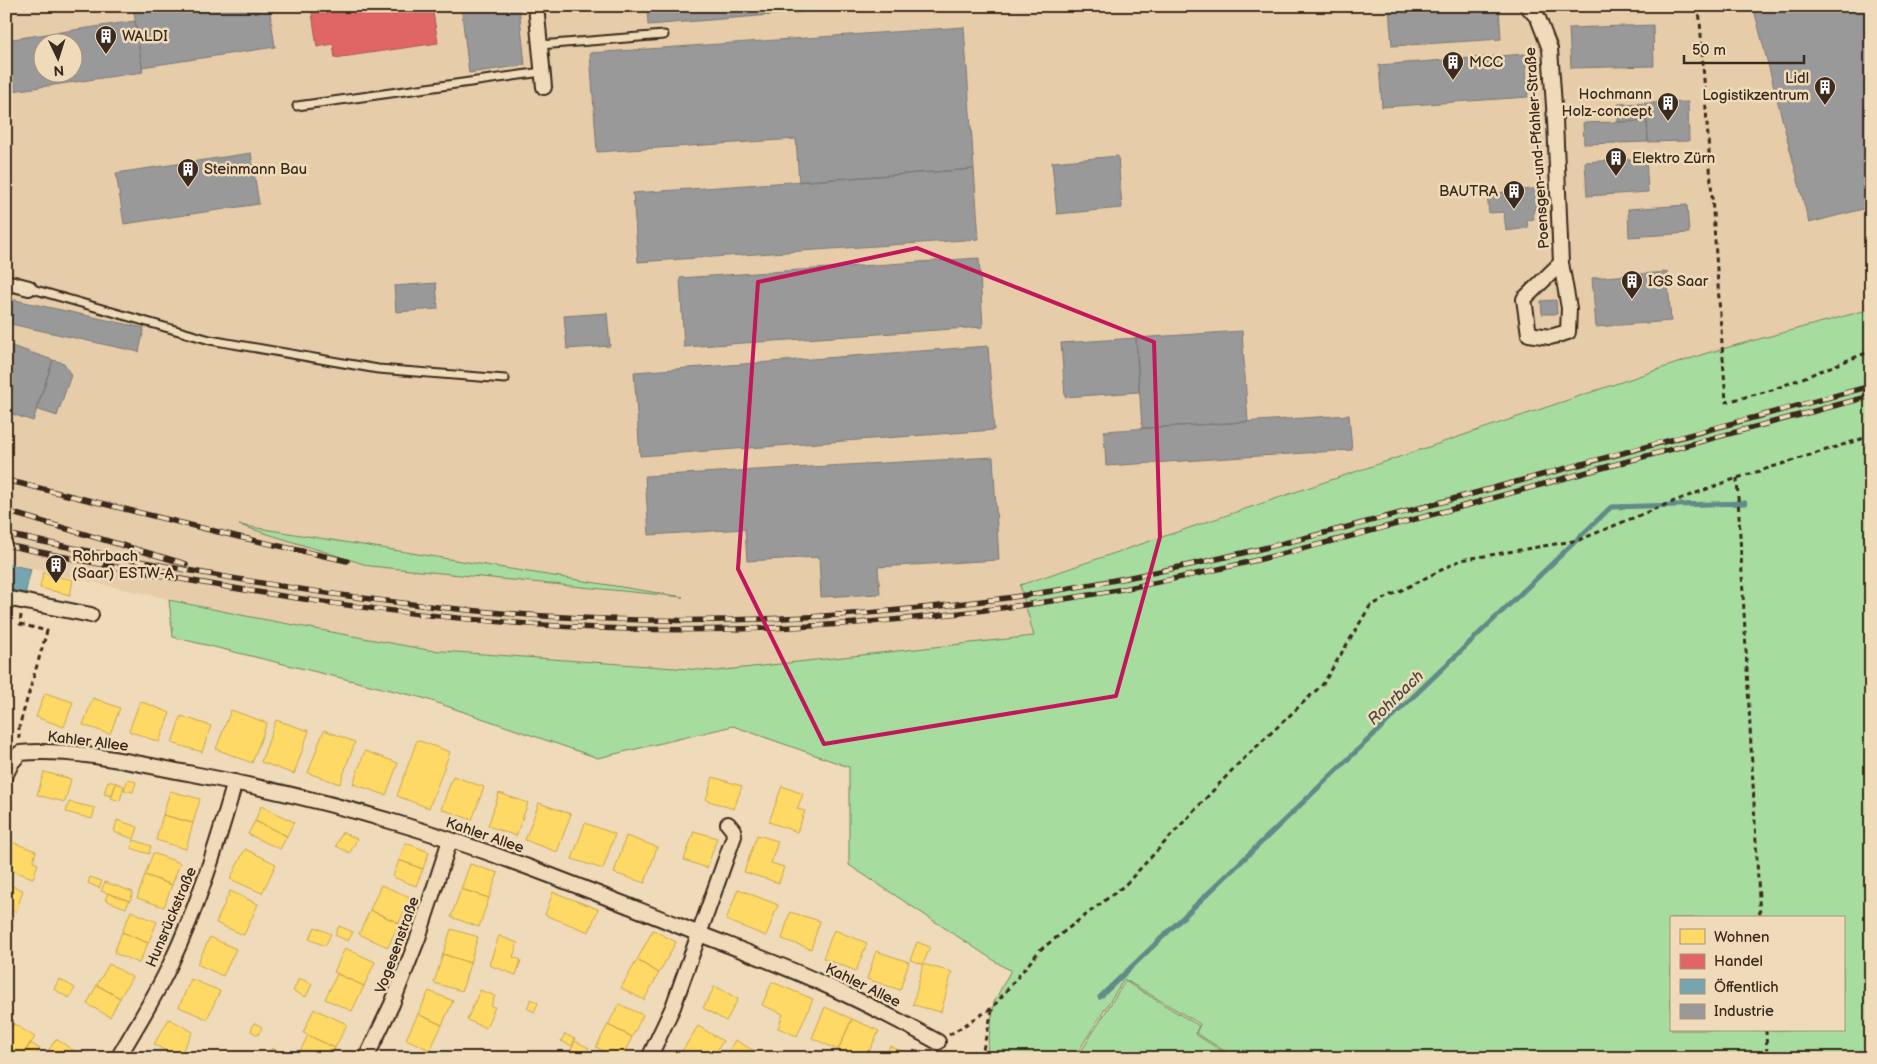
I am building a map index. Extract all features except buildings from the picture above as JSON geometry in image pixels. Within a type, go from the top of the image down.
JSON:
[{"type":"street","points":[[536,6],[544,87]]},
{"type":"street","name":"Poensgen-und-Pfahler-Straße","points":[[1527,6],[1538,18],[1550,49],[1562,263],[1569,308],[1568,332],[1550,338],[1529,334],[1524,299],[1562,263]]},
{"type":"street","points":[[6,282],[28,288]]},
{"type":"street","points":[[6,598],[91,615]]},
{"type":"street","name":"Kahler Allee","points":[[20,753],[38,751],[83,755],[235,782],[327,803],[398,823],[554,877],[820,982],[879,1010],[938,1042]]},
{"type":"street","points":[[6,774],[12,762],[20,753]]},
{"type":"street","name":"Hunsrückstraße","points":[[118,1058],[154,996],[188,924],[205,882],[235,782]]},
{"type":"street","points":[[649,1058],[673,1007],[734,836],[733,830],[728,824]]},
{"type":"street","name":"Vogesenstraße","points":[[366,1058],[392,1004],[418,938],[450,840]]},
{"type":"lane","points":[[540,45],[664,35]]},
{"type":"lane","points":[[297,106],[542,72]]},
{"type":"lane","points":[[28,288],[210,340],[378,369],[505,379]]},
{"type":"path","points":[[1699,6],[1726,402],[1772,390],[1871,351]]},
{"type":"path","points":[[938,1042],[993,1007],[1040,950],[1125,885],[1236,766],[1323,684],[1370,606],[1461,560],[1579,540],[1737,478],[1871,436]]},
{"type":"path","points":[[1737,478],[1760,916]]},
{"type":"path","points":[[20,753],[19,727],[47,631],[20,624],[24,602]]},
{"type":"path","points":[[981,1058],[993,1007]]},
{"type":"path","points":[[1766,1032],[1767,1058]]},
{"type":"highlighted area","points":[[917,248],[1154,342],[1160,537],[1116,696],[824,744],[738,569],[758,282]]},
{"type":"shaded area","points":[[6,6],[1871,6],[1871,309],[1707,353],[1020,584],[1035,636],[716,671],[428,650],[251,617],[6,563]]},
{"type":"green space","points":[[1871,309],[1871,1058],[1236,1058],[1196,1033],[1200,1024],[1124,979],[1074,1058],[986,1058],[994,1002],[1011,970],[849,865],[849,767],[733,726],[598,758],[423,698],[173,637],[169,600],[428,650],[716,671],[1034,636],[1020,585],[1707,353]]},
{"type":"green space","points":[[239,525],[683,597],[370,566]]},
{"type":"green space","points":[[1125,981],[1199,1026],[1195,1034],[1233,1058],[1077,1058]]},
{"type":"waterway","name":"Rohrbach","points":[[1100,997],[1611,507],[1745,503]]},
{"type":"railway","points":[[6,534],[231,578],[401,603],[458,609],[524,615],[658,620],[791,618],[858,614],[991,600],[1123,579],[1188,565],[1383,518],[1871,386]]},
{"type":"railway","points":[[6,545],[238,589],[316,601],[472,619],[550,625],[680,630],[783,628],[885,621],[1038,603],[1148,584],[1258,560],[1871,396]]},
{"type":"railway","points":[[6,480],[239,537],[347,561]]},
{"type":"railway","points":[[6,511],[186,564]]},
{"type":"place","name":"WALDI","points":[[106,55]]},
{"type":"place","name":"MCC","points":[[1453,81]]},
{"type":"place","name":"Lidl Logistikzentrum","points":[[1825,106]]},
{"type":"place","name":"Hochmann Holz-concept","points":[[1668,122]]},
{"type":"place","name":"Elektro Zürn","points":[[1616,177]]},
{"type":"place","name":"Steinmann Bau","points":[[188,188]]},
{"type":"place","name":"BAUTRA","points":[[1514,210]]},
{"type":"place","name":"IGS Saar","points":[[1632,300]]},
{"type":"place","name":"Rohrbach (Saar) ESTW-A","points":[[56,584]]}]
